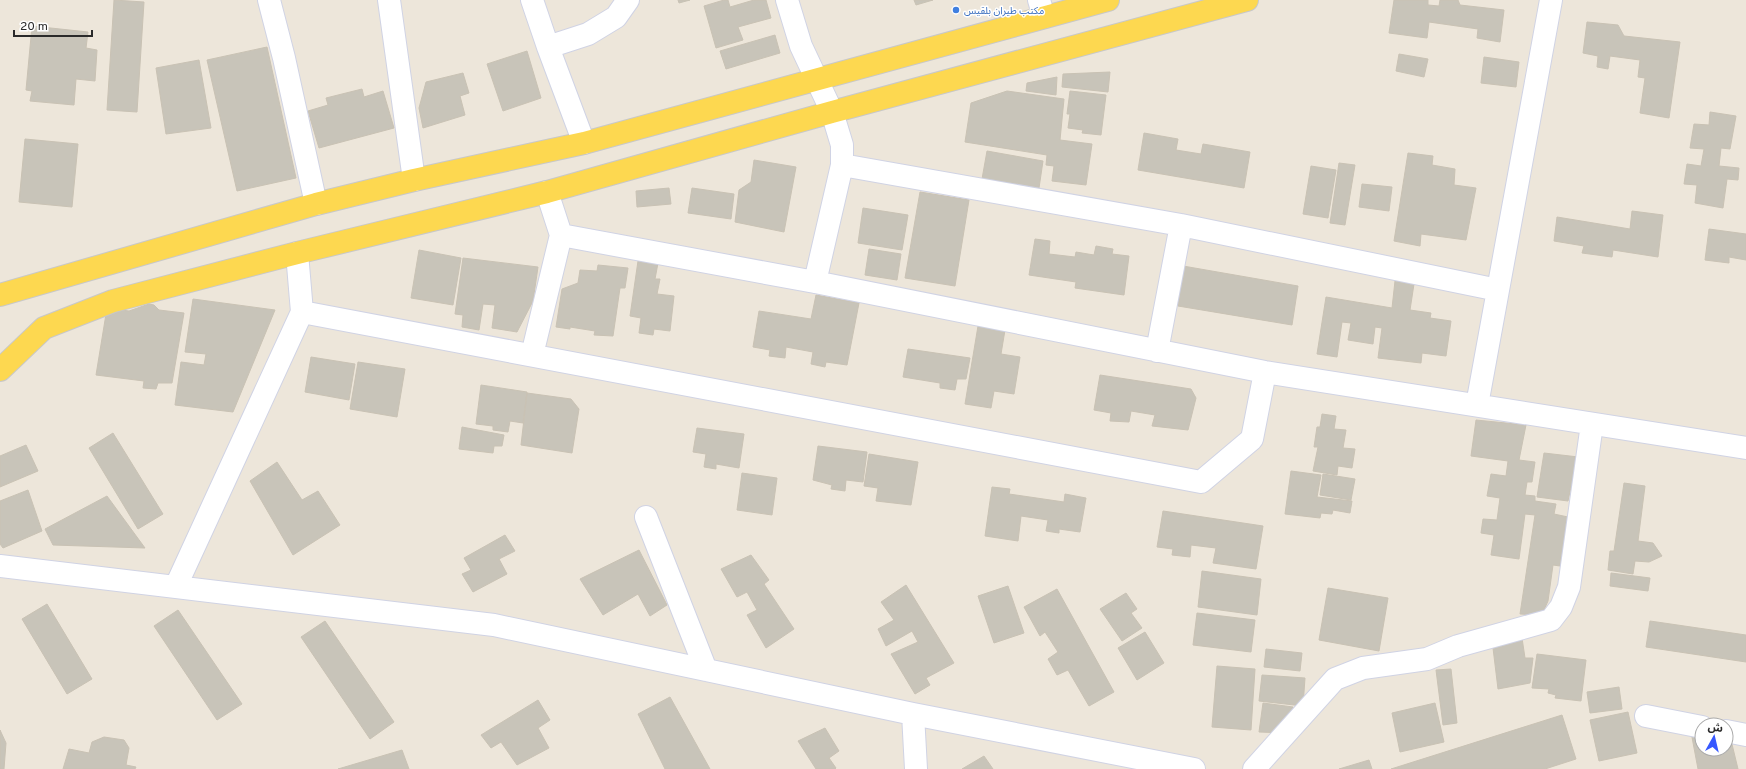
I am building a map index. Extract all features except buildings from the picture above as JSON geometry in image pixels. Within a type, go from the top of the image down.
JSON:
[{"type":"main road","points":[[0,295],[316,204],[414,180],[584,143],[815,79],[1042,9],[1108,0]]},
{"type":"main road","points":[[0,370],[44,328],[113,301],[297,253],[547,192],[832,112],[1247,0]]},
{"type":"street","points":[[269,0],[284,58],[316,204]]},
{"type":"street","points":[[532,0],[584,143]]},
{"type":"street","points":[[548,47],[588,34],[616,17],[628,0]]},
{"type":"street","points":[[787,0],[799,40],[815,79],[832,112],[842,144],[842,165],[815,282]]},
{"type":"street","points":[[1477,405],[1551,0]]},
{"type":"street","points":[[394,1],[414,180]]},
{"type":"street","points":[[842,165],[1182,225],[1498,290]]},
{"type":"street","points":[[532,355],[561,235],[547,192]]},
{"type":"street","points":[[1158,351],[1182,225]]},
{"type":"street","points":[[561,235],[815,282],[1265,372],[1746,448]]},
{"type":"street","points":[[176,586],[302,312],[297,253]]},
{"type":"street","points":[[302,312],[1201,482],[1252,439],[1265,372]]},
{"type":"street","points":[[1254,769],[1335,679],[1362,668],[1427,659],[1458,646],[1551,620],[1561,607],[1570,587],[1592,424]]},
{"type":"street","points":[[646,517],[706,670]]},
{"type":"street","points":[[0,566],[494,625],[913,714],[1194,769]]},
{"type":"street","points":[[913,714],[916,769]]},
{"type":"street","points":[[1646,716],[1694,725]]},
{"type":"street","points":[[1734,733],[1746,735]]},
{"type":"place","name":"مكتب طيران بلقيس","points":[[956,10]]}]
